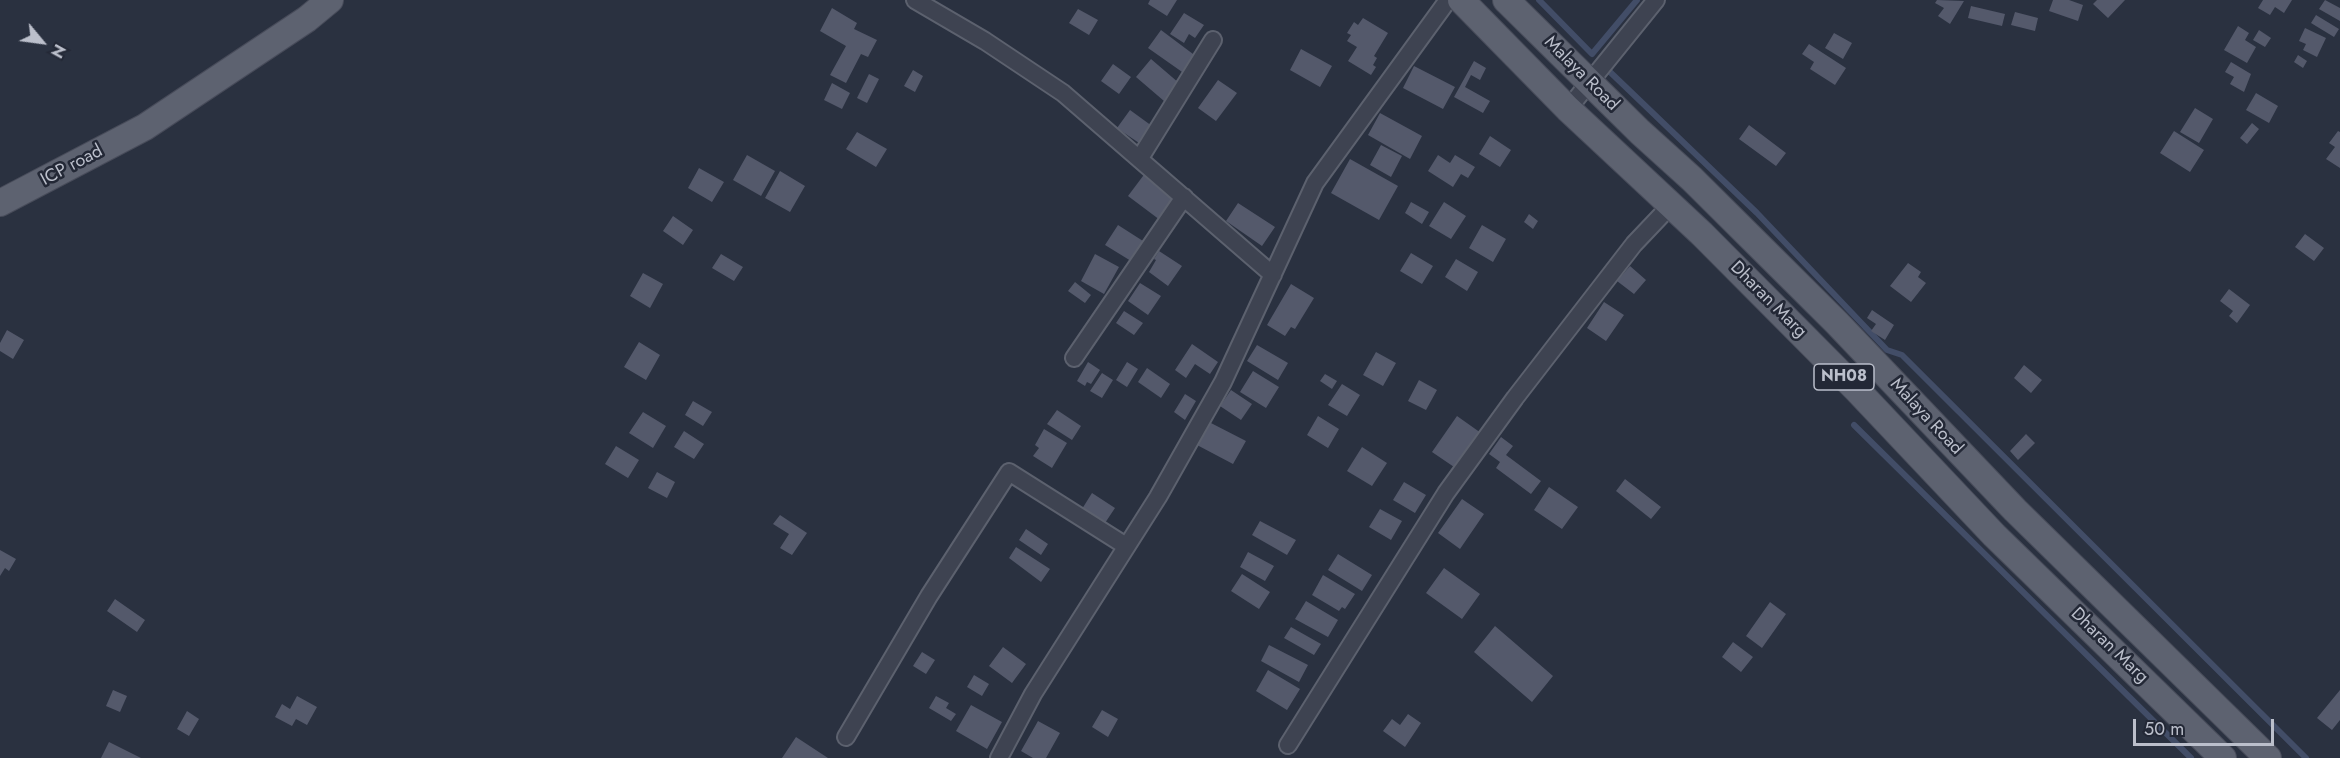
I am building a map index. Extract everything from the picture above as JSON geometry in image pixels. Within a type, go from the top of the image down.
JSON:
[{"type":"main road","name":"ICP road","points":[[0,203],[145,127],[307,18],[330,0]]},
{"type":"main road","name":"Dharan Marg","points":[[1461,0],[1568,109],[1671,204],[1824,356],[1986,526],[2223,758]]},
{"type":"main road","name":"Malaya Road","points":[[1506,0],[1692,179],[1828,315],[2015,510],[2268,758]]},
{"type":"street","points":[[915,0],[985,41],[1063,93],[1273,275]]},
{"type":"street","points":[[999,758],[1038,685],[1158,496],[1223,382],[1315,183],[1448,0]]},
{"type":"street","points":[[1568,109],[1656,0]]},
{"type":"street","points":[[1140,158],[1213,40]]},
{"type":"street","points":[[1074,358],[1184,197]]},
{"type":"street","points":[[1288,745],[1446,493],[1515,398],[1627,253],[1671,204]]},
{"type":"street","points":[[846,737],[929,596],[1009,471],[1126,546]]},
{"type":"building","points":[[1150,0],[1177,0],[1167,16],[1148,4]]},
{"type":"building","points":[[1937,0],[1964,1],[1950,24],[1938,16],[1944,8],[1935,3]]},
{"type":"building","points":[[2053,0],[2069,0],[2083,5],[2078,21],[2049,11]]},
{"type":"building","points":[[2097,0],[2125,0],[2108,18],[2093,4]]},
{"type":"building","points":[[2263,0],[2292,0],[2284,13],[2275,7],[2270,15],[2258,8]]},
{"type":"building","points":[[2325,0],[2340,8],[2340,21],[2319,9]]},
{"type":"building","points":[[1971,6],[2005,14],[2002,26],[1968,18]]},
{"type":"building","points":[[832,8],[857,23],[854,29],[877,40],[868,57],[861,54],[846,83],[830,75],[846,46],[820,31]]},
{"type":"building","points":[[1078,9],[1098,20],[1089,35],[1069,23]]},
{"type":"building","points":[[2015,12],[2038,18],[2035,31],[2011,25]]},
{"type":"building","points":[[1184,13],[1204,25],[1195,38],[1189,34],[1184,43],[1170,34]]},
{"type":"building","points":[[2316,15],[2339,29],[2334,37],[2311,23]]},
{"type":"building","points":[[1363,18],[1388,33],[1374,56],[1377,58],[1373,65],[1376,67],[1371,75],[1348,61],[1357,47],[1347,41],[1351,35],[1347,33],[1354,22],[1358,25]]},
{"type":"building","points":[[2238,26],[2249,33],[2245,40],[2256,47],[2247,63],[2224,50]]},
{"type":"building","points":[[2305,28],[2326,38],[2317,57],[2303,50],[2306,44],[2299,41]]},
{"type":"building","points":[[1161,30],[1197,57],[1185,74],[1148,48]]},
{"type":"building","points":[[2259,30],[2271,38],[2265,47],[2253,40]]},
{"type":"building","points":[[1834,33],[1852,43],[1843,59],[1825,48]]},
{"type":"building","points":[[1809,44],[1846,68],[1835,85],[1810,69],[1814,62],[1802,54]]},
{"type":"building","points":[[1301,49],[1332,66],[1320,87],[1290,70]]},
{"type":"building","points":[[2298,55],[2307,61],[2303,68],[2294,62]]},
{"type":"building","points":[[1151,59],[1179,83],[1164,101],[1136,77]]},
{"type":"building","points":[[1474,61],[1486,68],[1480,80],[1471,75],[1465,87],[1490,101],[1483,113],[1454,97]]},
{"type":"building","points":[[2231,62],[2251,74],[2244,92],[2230,84],[2234,77],[2225,72]]},
{"type":"building","points":[[1113,64],[1131,77],[1119,94],[1101,81]]},
{"type":"building","points":[[1414,66],[1455,87],[1443,109],[1403,88]]},
{"type":"building","points":[[913,70],[923,76],[915,92],[904,86]]},
{"type":"building","points":[[869,74],[879,79],[867,103],[857,98]]},
{"type":"building","points":[[1218,80],[1237,93],[1216,121],[1198,108]]},
{"type":"building","points":[[832,83],[850,93],[842,109],[824,100]]},
{"type":"building","points":[[2256,93],[2278,106],[2269,123],[2246,110]]},
{"type":"building","points":[[2195,108],[2213,119],[2199,143],[2180,132]]},
{"type":"building","points":[[1130,110],[1152,126],[1139,143],[1117,128]]},
{"type":"building","points":[[1380,113],[1422,136],[1410,159],[1368,135]]},
{"type":"building","points":[[2252,123],[2259,129],[2247,144],[2240,138]]},
{"type":"building","points":[[1749,125],[1786,153],[1776,166],[1739,139]]},
{"type":"building","points":[[2174,131],[2204,150],[2190,172],[2160,153]]},
{"type":"building","points":[[2338,131],[2340,132],[2340,168],[2326,159],[2335,147],[2329,143]]},
{"type":"building","points":[[857,132],[887,149],[876,167],[846,149]]},
{"type":"building","points":[[1490,136],[1511,150],[1500,167],[1479,154]]},
{"type":"building","points":[[1381,145],[1402,156],[1391,177],[1370,165]]},
{"type":"building","points":[[747,155],[775,171],[761,196],[733,180]]},
{"type":"building","points":[[1438,155],[1450,163],[1455,155],[1475,167],[1468,178],[1461,174],[1453,187],[1428,171]]},
{"type":"building","points":[[1350,159],[1398,186],[1379,220],[1331,193]]},
{"type":"building","points":[[699,168],[724,182],[712,202],[688,188]]},
{"type":"building","points":[[780,171],[805,186],[790,212],[765,198]]},
{"type":"building","points":[[1146,172],[1178,195],[1160,220],[1128,196]]},
{"type":"building","points":[[1411,202],[1429,212],[1422,224],[1405,213]]},
{"type":"building","points":[[1444,202],[1466,216],[1451,239],[1429,226]]},
{"type":"building","points":[[1238,203],[1275,227],[1262,246],[1226,221]]},
{"type":"building","points":[[1529,214],[1538,221],[1533,229],[1524,222]]},
{"type":"building","points":[[673,216],[693,230],[683,245],[663,231]]},
{"type":"building","points":[[1118,225],[1143,241],[1131,261],[1105,245]]},
{"type":"building","points":[[1482,225],[1506,239],[1493,262],[1469,248]]},
{"type":"building","points":[[2305,234],[2324,248],[2314,261],[2295,247]]},
{"type":"building","points":[[1159,251],[1182,266],[1168,286],[1149,272]]},
{"type":"building","points":[[1411,253],[1433,266],[1422,284],[1400,271]]},
{"type":"building","points":[[721,254],[743,267],[734,281],[712,268]]},
{"type":"building","points":[[1095,254],[1119,267],[1104,294],[1081,281]]},
{"type":"building","points":[[1456,259],[1478,272],[1467,291],[1445,277]]},
{"type":"building","points":[[1908,263],[1921,272],[1918,277],[1926,283],[1911,302],[1890,286]]},
{"type":"building","points":[[1630,266],[1646,280],[1634,294],[1617,281]]},
{"type":"building","points":[[643,273],[663,284],[650,308],[630,296]]},
{"type":"building","points":[[1075,282],[1091,295],[1085,303],[1068,291]]},
{"type":"building","points":[[1140,283],[1161,296],[1148,315],[1128,301]]},
{"type":"building","points":[[1291,284],[1314,298],[1295,329],[1291,327],[1285,336],[1267,325]]},
{"type":"building","points":[[2229,289],[2250,305],[2237,323],[2229,316],[2233,311],[2220,301]]},
{"type":"building","points":[[1604,302],[1624,315],[1606,341],[1587,328]]},
{"type":"building","points":[[1872,310],[1894,325],[1885,340],[1871,331],[1876,324],[1867,318]]},
{"type":"building","points":[[1124,311],[1143,323],[1134,335],[1116,323]]},
{"type":"building","points":[[7,330],[24,340],[13,359],[0,351],[0,343]]},
{"type":"building","points":[[639,342],[660,355],[646,380],[624,367]]},
{"type":"building","points":[[1192,344],[1218,362],[1210,374],[1195,364],[1186,378],[1175,370]]},
{"type":"building","points":[[1257,345],[1288,363],[1278,380],[1247,361]]},
{"type":"building","points":[[1376,352],[1396,363],[1383,386],[1363,375]]},
{"type":"building","points":[[1088,362],[1100,370],[1091,384],[1087,382],[1085,386],[1077,381]]},
{"type":"building","points":[[1127,362],[1138,369],[1127,387],[1116,380]]},
{"type":"building","points":[[2024,365],[2042,380],[2031,393],[2014,378]]},
{"type":"building","points":[[1147,368],[1170,384],[1161,398],[1138,382]]},
{"type":"building","points":[[1253,371],[1279,387],[1266,408],[1240,392]]},
{"type":"building","points":[[1102,373],[1113,380],[1102,398],[1090,391]]},
{"type":"building","points":[[1325,374],[1337,381],[1332,389],[1320,381]]},
{"type":"building","points":[[1419,380],[1437,390],[1426,410],[1408,401]]},
{"type":"building","points":[[1342,384],[1360,395],[1347,416],[1328,405]]},
{"type":"building","points":[[1231,390],[1252,404],[1241,420],[1220,406]]},
{"type":"building","points":[[1185,394],[1196,401],[1185,420],[1174,412]]},
{"type":"building","points":[[693,401],[712,412],[703,426],[685,415]]},
{"type":"building","points":[[1057,410],[1081,426],[1072,440],[1047,424]]},
{"type":"building","points":[[643,412],[666,426],[653,448],[629,433]]},
{"type":"building","points":[[1318,416],[1339,429],[1328,448],[1307,435]]},
{"type":"building","points":[[1457,416],[1481,433],[1457,469],[1432,452]]},
{"type":"building","points":[[1209,422],[1246,441],[1233,464],[1197,445]]},
{"type":"building","points":[[1044,429],[1067,443],[1052,468],[1033,456],[1039,448],[1035,445]]},
{"type":"building","points":[[684,431],[704,444],[694,459],[674,447]]},
{"type":"building","points":[[2026,434],[2035,443],[2018,460],[2010,451]]},
{"type":"building","points":[[1501,437],[1513,446],[1506,455],[1541,481],[1531,494],[1496,468],[1500,462],[1489,454]]},
{"type":"building","points":[[616,446],[639,460],[628,478],[605,464]]},
{"type":"building","points":[[1362,447],[1387,463],[1372,486],[1347,471]]},
{"type":"building","points":[[657,472],[675,482],[667,498],[648,488]]},
{"type":"building","points":[[1625,479],[1661,507],[1651,519],[1616,491]]},
{"type":"building","points":[[1404,482],[1426,495],[1415,513],[1393,500]]},
{"type":"building","points":[[1549,487],[1578,507],[1562,529],[1534,510]]},
{"type":"building","points":[[1092,493],[1115,508],[1105,523],[1082,509]]},
{"type":"building","points":[[1462,499],[1484,514],[1460,549],[1438,533]]},
{"type":"building","points":[[1380,509],[1402,521],[1391,540],[1369,527]]},
{"type":"building","points":[[780,515],[807,533],[792,555],[780,548],[789,534],[773,524]]},
{"type":"building","points":[[1260,521],[1296,540],[1287,555],[1252,535]]},
{"type":"building","points":[[1026,529],[1048,544],[1041,555],[1019,540]]},
{"type":"building","points":[[1016,547],[1050,569],[1041,582],[1009,558]]},
{"type":"building","points":[[0,550],[16,559],[9,571],[5,568],[0,576]]},
{"type":"building","points":[[1248,552],[1274,566],[1265,581],[1240,567]]},
{"type":"building","points":[[1338,554],[1372,575],[1362,591],[1328,570]]},
{"type":"building","points":[[1444,568],[1480,594],[1462,619],[1426,593]]},
{"type":"building","points":[[1242,574],[1270,592],[1259,609],[1231,591]]},
{"type":"building","points":[[1323,575],[1355,594],[1345,609],[1342,607],[1339,611],[1312,595]]},
{"type":"building","points":[[115,599],[145,620],[137,632],[107,611]]},
{"type":"building","points":[[1306,601],[1338,620],[1328,637],[1295,619]]},
{"type":"building","points":[[1770,602],[1786,614],[1762,648],[1746,636]]},
{"type":"building","points":[[1495,626],[1553,676],[1532,702],[1474,652]]},
{"type":"building","points":[[1291,627],[1321,644],[1314,655],[1284,638]]},
{"type":"building","points":[[1733,642],[1753,657],[1741,672],[1722,657]]},
{"type":"building","points":[[1269,645],[1308,665],[1299,682],[1261,661]]},
{"type":"building","points":[[1003,647],[1026,664],[1012,683],[989,666]]},
{"type":"building","points":[[922,652],[935,660],[926,674],[913,666]]},
{"type":"building","points":[[1268,670],[1300,689],[1287,710],[1256,691]]},
{"type":"building","points":[[974,675],[989,684],[982,696],[967,687]]},
{"type":"building","points":[[113,690],[127,696],[120,712],[106,706]]},
{"type":"building","points":[[2340,690],[2340,720],[2332,730],[2317,718]]},
{"type":"building","points":[[297,696],[317,707],[307,725],[296,719],[292,726],[275,717],[282,704],[290,709]]},
{"type":"building","points":[[936,696],[949,703],[946,708],[956,714],[951,721],[929,708]]},
{"type":"building","points":[[971,705],[1002,722],[987,749],[956,731]]},
{"type":"building","points":[[1102,710],[1118,719],[1108,737],[1092,727]]},
{"type":"building","points":[[187,711],[199,719],[189,736],[177,729]]},
{"type":"building","points":[[1408,714],[1421,723],[1405,747],[1383,731],[1392,719],[1400,725]]},
{"type":"building","points":[[1038,721],[1060,733],[1046,758],[1033,758],[1021,751]]},
{"type":"building","points":[[796,737],[828,758],[782,758]]},
{"type":"building","points":[[109,742],[141,758],[101,758]]},
{"type":"waterway","points":[[1539,0],[1592,54],[1637,0]]},
{"type":"waterway","points":[[1609,71],[1757,213],[1887,350],[1902,355],[2306,758]]},
{"type":"waterway","points":[[1854,425],[2191,758]]}]
